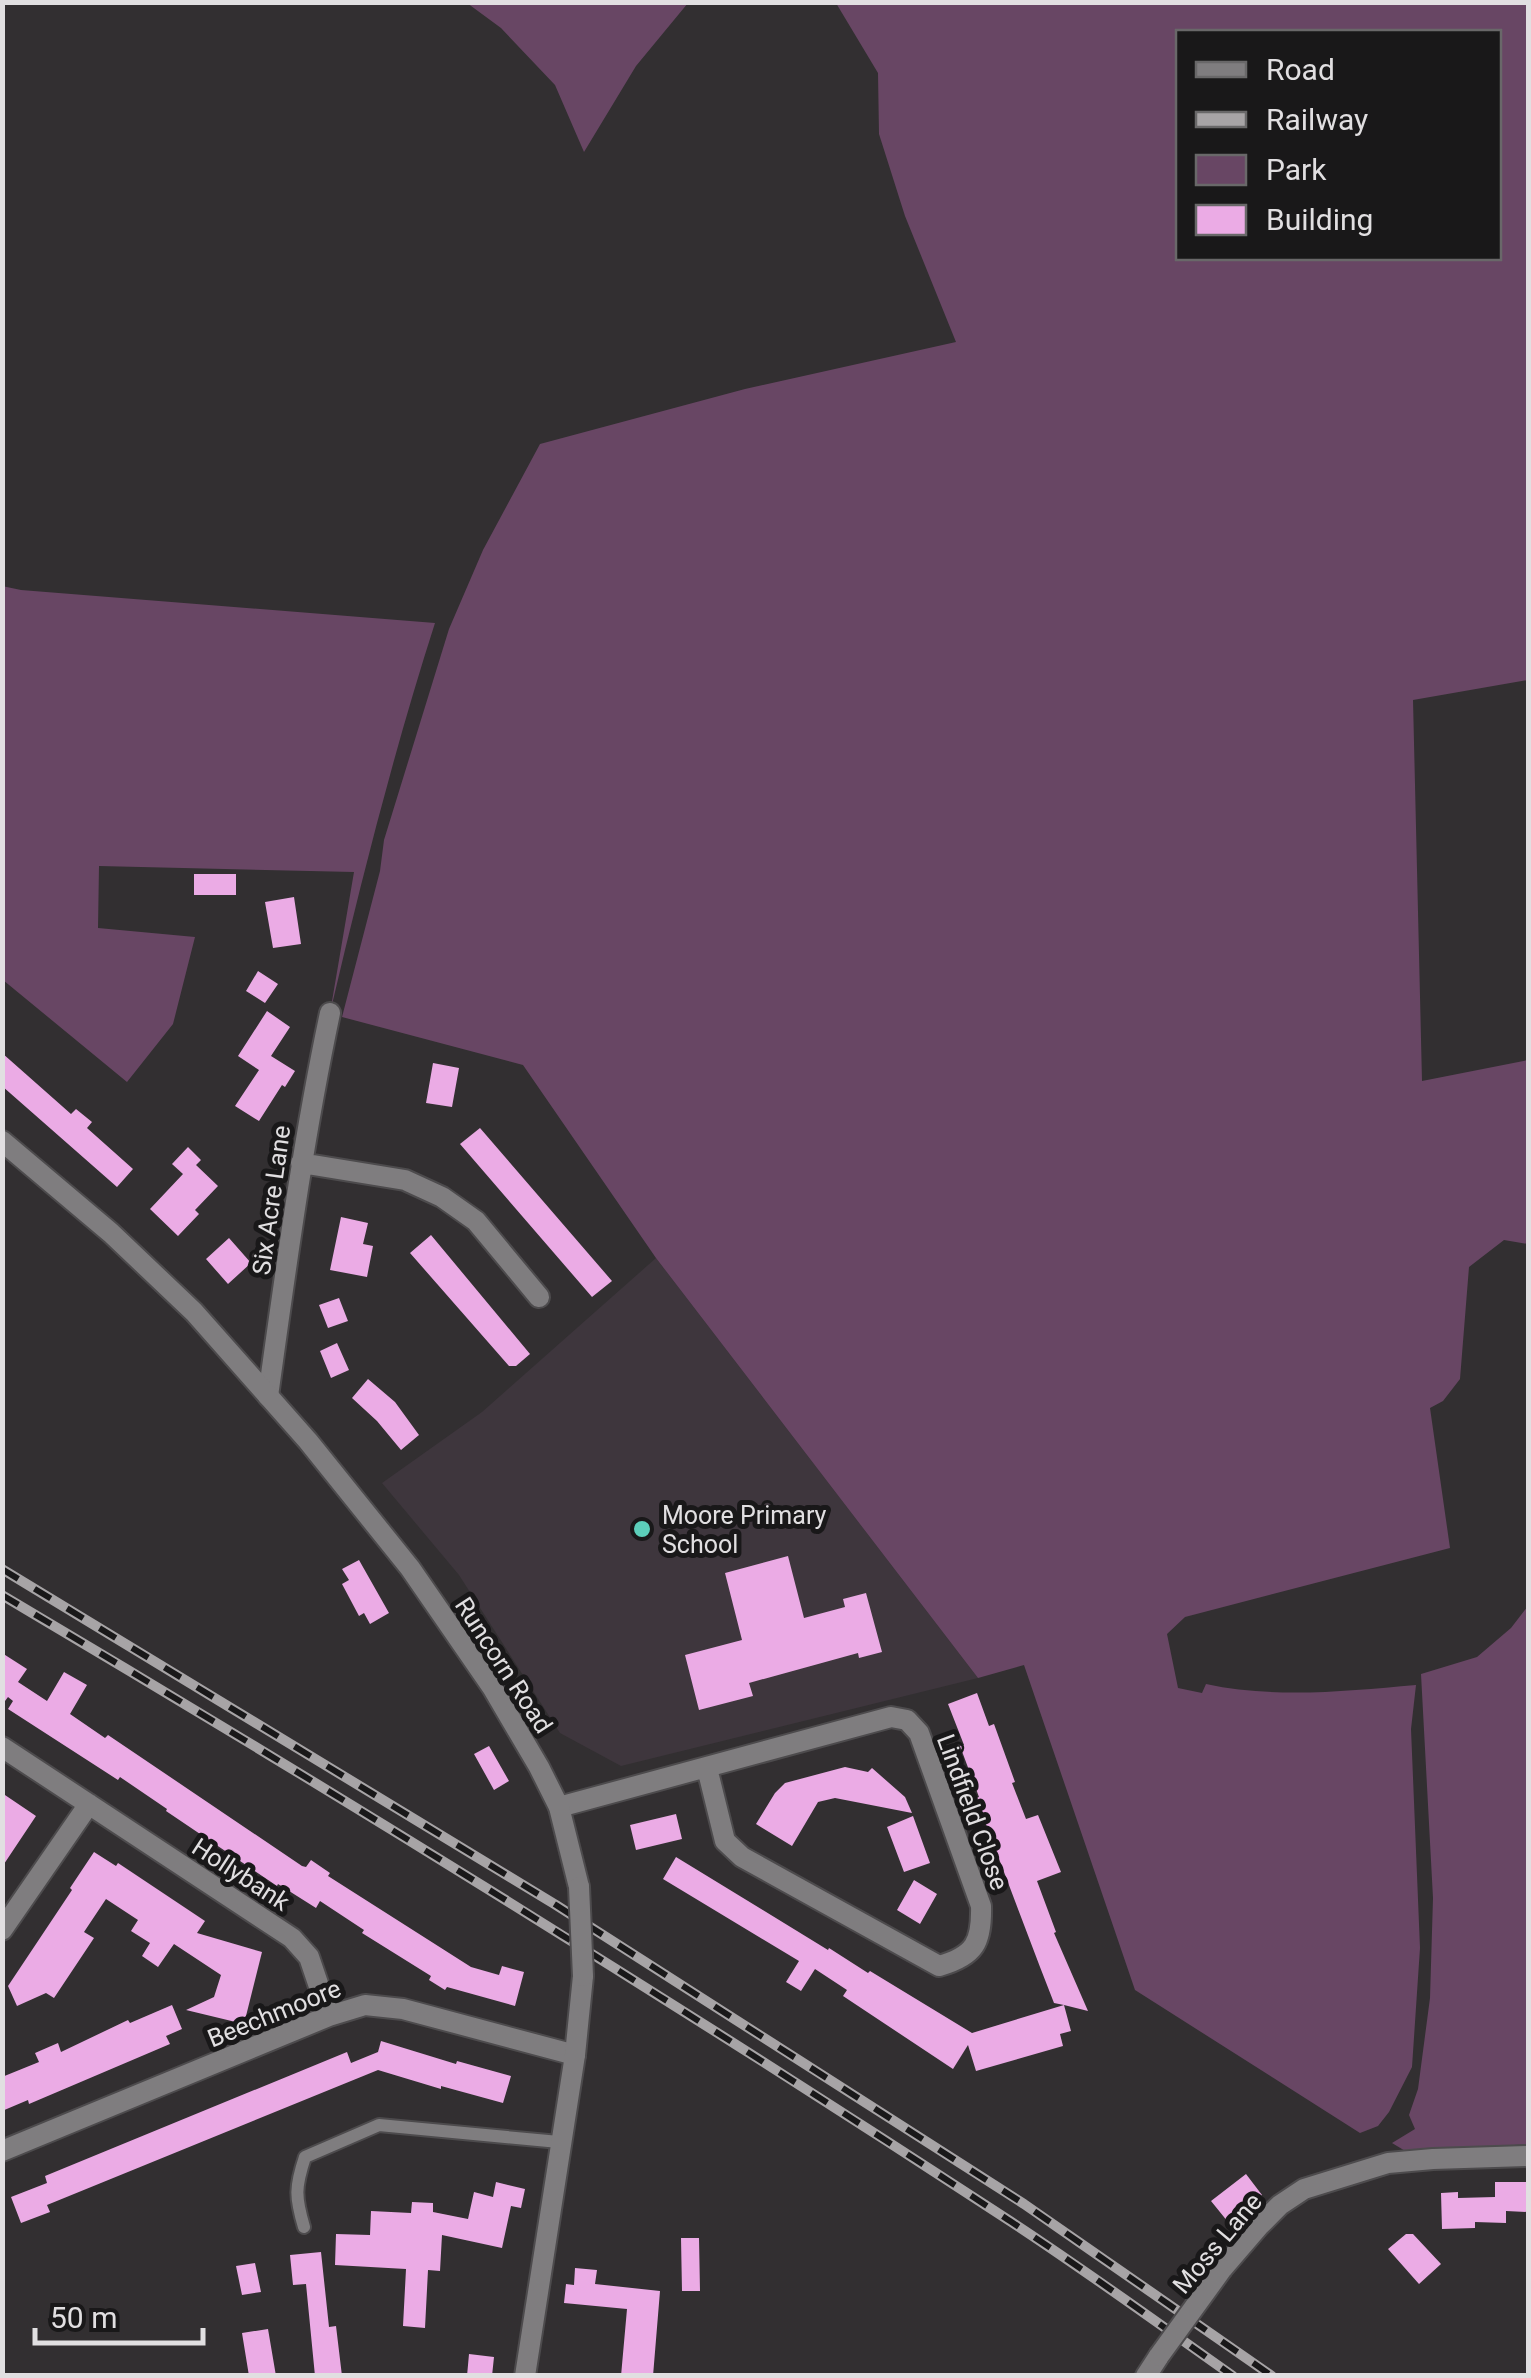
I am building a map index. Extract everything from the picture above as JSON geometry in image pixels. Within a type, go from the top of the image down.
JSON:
[{"type":"street","name":"Six Acre Lane","points":[[268,1396],[301,1163],[330,1013]]},
{"type":"street","name":"Runcorn Road","points":[[2,1141],[111,1233],[194,1312],[308,1441],[410,1568],[492,1687],[559,1807],[579,1887],[583,1976],[575,2055],[524,2376]]},
{"type":"street","points":[[301,1163],[406,1180],[442,1197],[476,1221],[539,1297]]},
{"type":"street","name":"Lindfield Close","points":[[559,1807],[891,1717],[907,1720],[919,1733],[981,1906],[981,1928],[973,1950],[939,1966],[742,1857],[725,1841],[707,1768]]},
{"type":"street","name":"Hollybank","points":[[2,1747],[292,1938],[309,1956],[329,2016]]},
{"type":"street","points":[[2,1930],[89,1804]]},
{"type":"street","name":"Beechmoore","points":[[2,2152],[329,2016],[365,2005],[403,2009],[575,2055]]},
{"type":"street","name":"Moss Lane","points":[[1146,2376],[1222,2269],[1280,2205],[1304,2189],[1388,2163],[1528,2156]]},
{"type":"lane","points":[[304,2227],[296,2200],[305,2156],[379,2125],[560,2142]]},
{"type":"shaded area","name":"Moore Primary School","points":[[656,1258],[978,1678],[621,1766],[560,1733],[459,1575],[382,1483],[482,1412]]},
{"type":"green space","points":[[467,3],[688,3],[636,66],[584,152],[555,85],[501,28]]},
{"type":"green space","points":[[836,3],[1528,3],[1528,680],[1413,700],[1422,1081],[1528,1060],[1528,1244],[1504,1240],[1469,1267],[1460,1379],[1443,1401],[1430,1408],[1450,1548],[1185,1617],[1167,1634],[1178,1688],[1202,1693],[1206,1684],[1285,1692],[1416,1685],[1411,1729],[1420,1948],[1412,2067],[1378,2126],[1360,2133],[1135,1990],[1024,1665],[978,1678],[656,1258],[523,1065],[342,1017],[380,871],[384,840],[449,629],[483,550],[540,444],[745,389],[956,342],[905,216],[879,134],[878,73]]},
{"type":"green space","points":[[2,586],[435,623],[379,816],[330,1013],[354,872],[99,866],[98,928],[195,937],[173,1024],[127,1082],[3,980]]},
{"type":"green space","points":[[1528,1606],[1528,2144],[1407,2152],[1392,2143],[1415,2129],[1409,2115],[1418,2089],[1430,1998],[1433,1898],[1421,1674],[1477,1657],[1511,1628]]},
{"type":"building","points":[[194,874],[236,874],[236,895],[194,895]]},
{"type":"building","points":[[294,897],[301,944],[273,948],[265,902]]},
{"type":"building","points":[[258,971],[278,984],[265,1003],[246,991]]},
{"type":"building","points":[[267,1011],[290,1027],[271,1056],[295,1071],[259,1121],[235,1106],[259,1070],[238,1056]]},
{"type":"building","points":[[2,1053],[71,1114],[76,1109],[92,1122],[87,1128],[133,1169],[117,1187],[2,1086]]},
{"type":"building","points":[[433,1063],[459,1068],[452,1107],[426,1103]]},
{"type":"building","points":[[480,1128],[612,1281],[592,1297],[460,1144]]},
{"type":"building","points":[[188,1147],[201,1160],[196,1165],[218,1186],[178,1236],[150,1209],[183,1174],[172,1164]]},
{"type":"building","points":[[341,1217],[368,1223],[363,1244],[373,1246],[367,1277],[330,1270]]},
{"type":"building","points":[[431,1235],[530,1354],[516,1366],[509,1366],[410,1253]]},
{"type":"building","points":[[229,1238],[251,1263],[228,1284],[206,1259]]},
{"type":"building","points":[[339,1298],[348,1321],[328,1328],[319,1305]]},
{"type":"building","points":[[337,1343],[349,1370],[331,1378],[320,1351]]},
{"type":"building","points":[[368,1379],[395,1402],[419,1435],[401,1450],[352,1398]]},
{"type":"building","points":[[788,1556],[804,1618],[845,1607],[843,1599],[866,1593],[882,1652],[859,1658],[858,1653],[749,1683],[753,1696],[699,1710],[685,1655],[742,1640],[725,1573]]},
{"type":"building","points":[[359,1560],[389,1613],[370,1624],[364,1613],[359,1616],[342,1584],[349,1580],[342,1569]]},
{"type":"building","points":[[2,1653],[27,1669],[18,1682],[47,1701],[64,1672],[87,1685],[70,1714],[105,1738],[108,1735],[302,1866],[306,1867],[311,1860],[330,1873],[328,1876],[471,1967],[499,1975],[502,1966],[524,1972],[515,2006],[447,1987],[445,1990],[429,1980],[431,1976],[362,1933],[364,1930],[320,1901],[316,1908],[277,1886],[120,1777],[118,1780],[8,1709],[13,1701],[8,1697],[2,1705]]},
{"type":"building","points":[[977,1693],[989,1726],[994,1724],[1026,1819],[1038,1815],[1061,1872],[1037,1881],[1054,1933],[1088,2011],[1054,2003],[976,1798],[979,1797],[960,1746],[964,1745],[948,1704]]},
{"type":"building","points":[[489,1746],[509,1781],[494,1790],[474,1754]]},
{"type":"building","points":[[845,1767],[868,1772],[872,1768],[905,1797],[912,1813],[835,1798],[818,1802],[792,1846],[756,1824],[785,1783]]},
{"type":"building","points":[[2,1793],[36,1816],[2,1867]]},
{"type":"building","points":[[676,1814],[682,1839],[636,1850],[630,1825]]},
{"type":"building","points":[[913,1816],[930,1863],[904,1872],[887,1827]]},
{"type":"building","points":[[94,1852],[116,1866],[118,1863],[205,1921],[197,1933],[262,1952],[244,2024],[186,2010],[214,1997],[221,1975],[174,1944],[158,1967],[142,1956],[150,1943],[131,1931],[138,1920],[106,1899],[84,1932],[94,1938],[54,1998],[46,1993],[17,2006],[8,1986]]},
{"type":"building","points":[[676,1857],[972,2033],[1064,2005],[1071,2031],[1060,2034],[1063,2046],[976,2071],[968,2045],[953,2069],[843,1996],[847,1990],[815,1969],[801,1991],[786,1982],[799,1961],[663,1879]]},
{"type":"building","points":[[914,1880],[937,1894],[920,1924],[897,1910]]},
{"type":"building","points":[[172,2005],[182,2029],[166,2036],[170,2044],[29,2104],[28,2100],[2,2111],[2,2077],[39,2062],[35,2053],[58,2043],[61,2052],[128,2020],[130,2023]]},
{"type":"building","points":[[381,2041],[511,2076],[503,2103],[378,2070],[47,2205],[50,2212],[21,2223],[11,2197],[47,2183],[45,2176],[347,2052],[351,2063],[378,2052]]},
{"type":"building","points":[[1246,2174],[1262,2195],[1228,2222],[1211,2201]]},
{"type":"building","points":[[496,2182],[525,2189],[521,2208],[511,2206],[502,2248],[442,2235],[440,2271],[428,2270],[425,2328],[403,2326],[406,2269],[335,2265],[336,2234],[370,2235],[371,2211],[411,2213],[412,2202],[433,2203],[433,2212],[468,2219],[474,2192],[493,2197]]},
{"type":"building","points":[[1495,2182],[1528,2182],[1528,2212],[1506,2211],[1506,2223],[1475,2222],[1475,2228],[1442,2229],[1441,2193],[1458,2192],[1458,2198],[1495,2197]]},
{"type":"building","points":[[1406,2234],[1413,2234],[1441,2264],[1419,2284],[1388,2249]]},
{"type":"building","points":[[681,2238],[699,2238],[700,2291],[682,2291]]},
{"type":"building","points":[[321,2252],[329,2327],[336,2326],[342,2376],[315,2376],[306,2284],[293,2285],[290,2255]]},
{"type":"building","points":[[255,2263],[261,2292],[242,2295],[236,2266]]},
{"type":"building","points":[[575,2268],[597,2270],[595,2284],[660,2291],[653,2376],[621,2376],[627,2309],[564,2303],[566,2284],[574,2285]]},
{"type":"building","points":[[268,2329],[276,2376],[249,2376],[242,2333]]},
{"type":"building","points":[[469,2354],[494,2357],[492,2376],[467,2376]]},
{"type":"railway","points":[[2,1569],[556,1905],[1024,2204],[1272,2376]]},
{"type":"railway","points":[[2,1595],[383,1824],[761,2060],[1038,2240],[1233,2376]]},
{"type":"place","name":"Moore Primary School","points":[[642,1529]]}]
